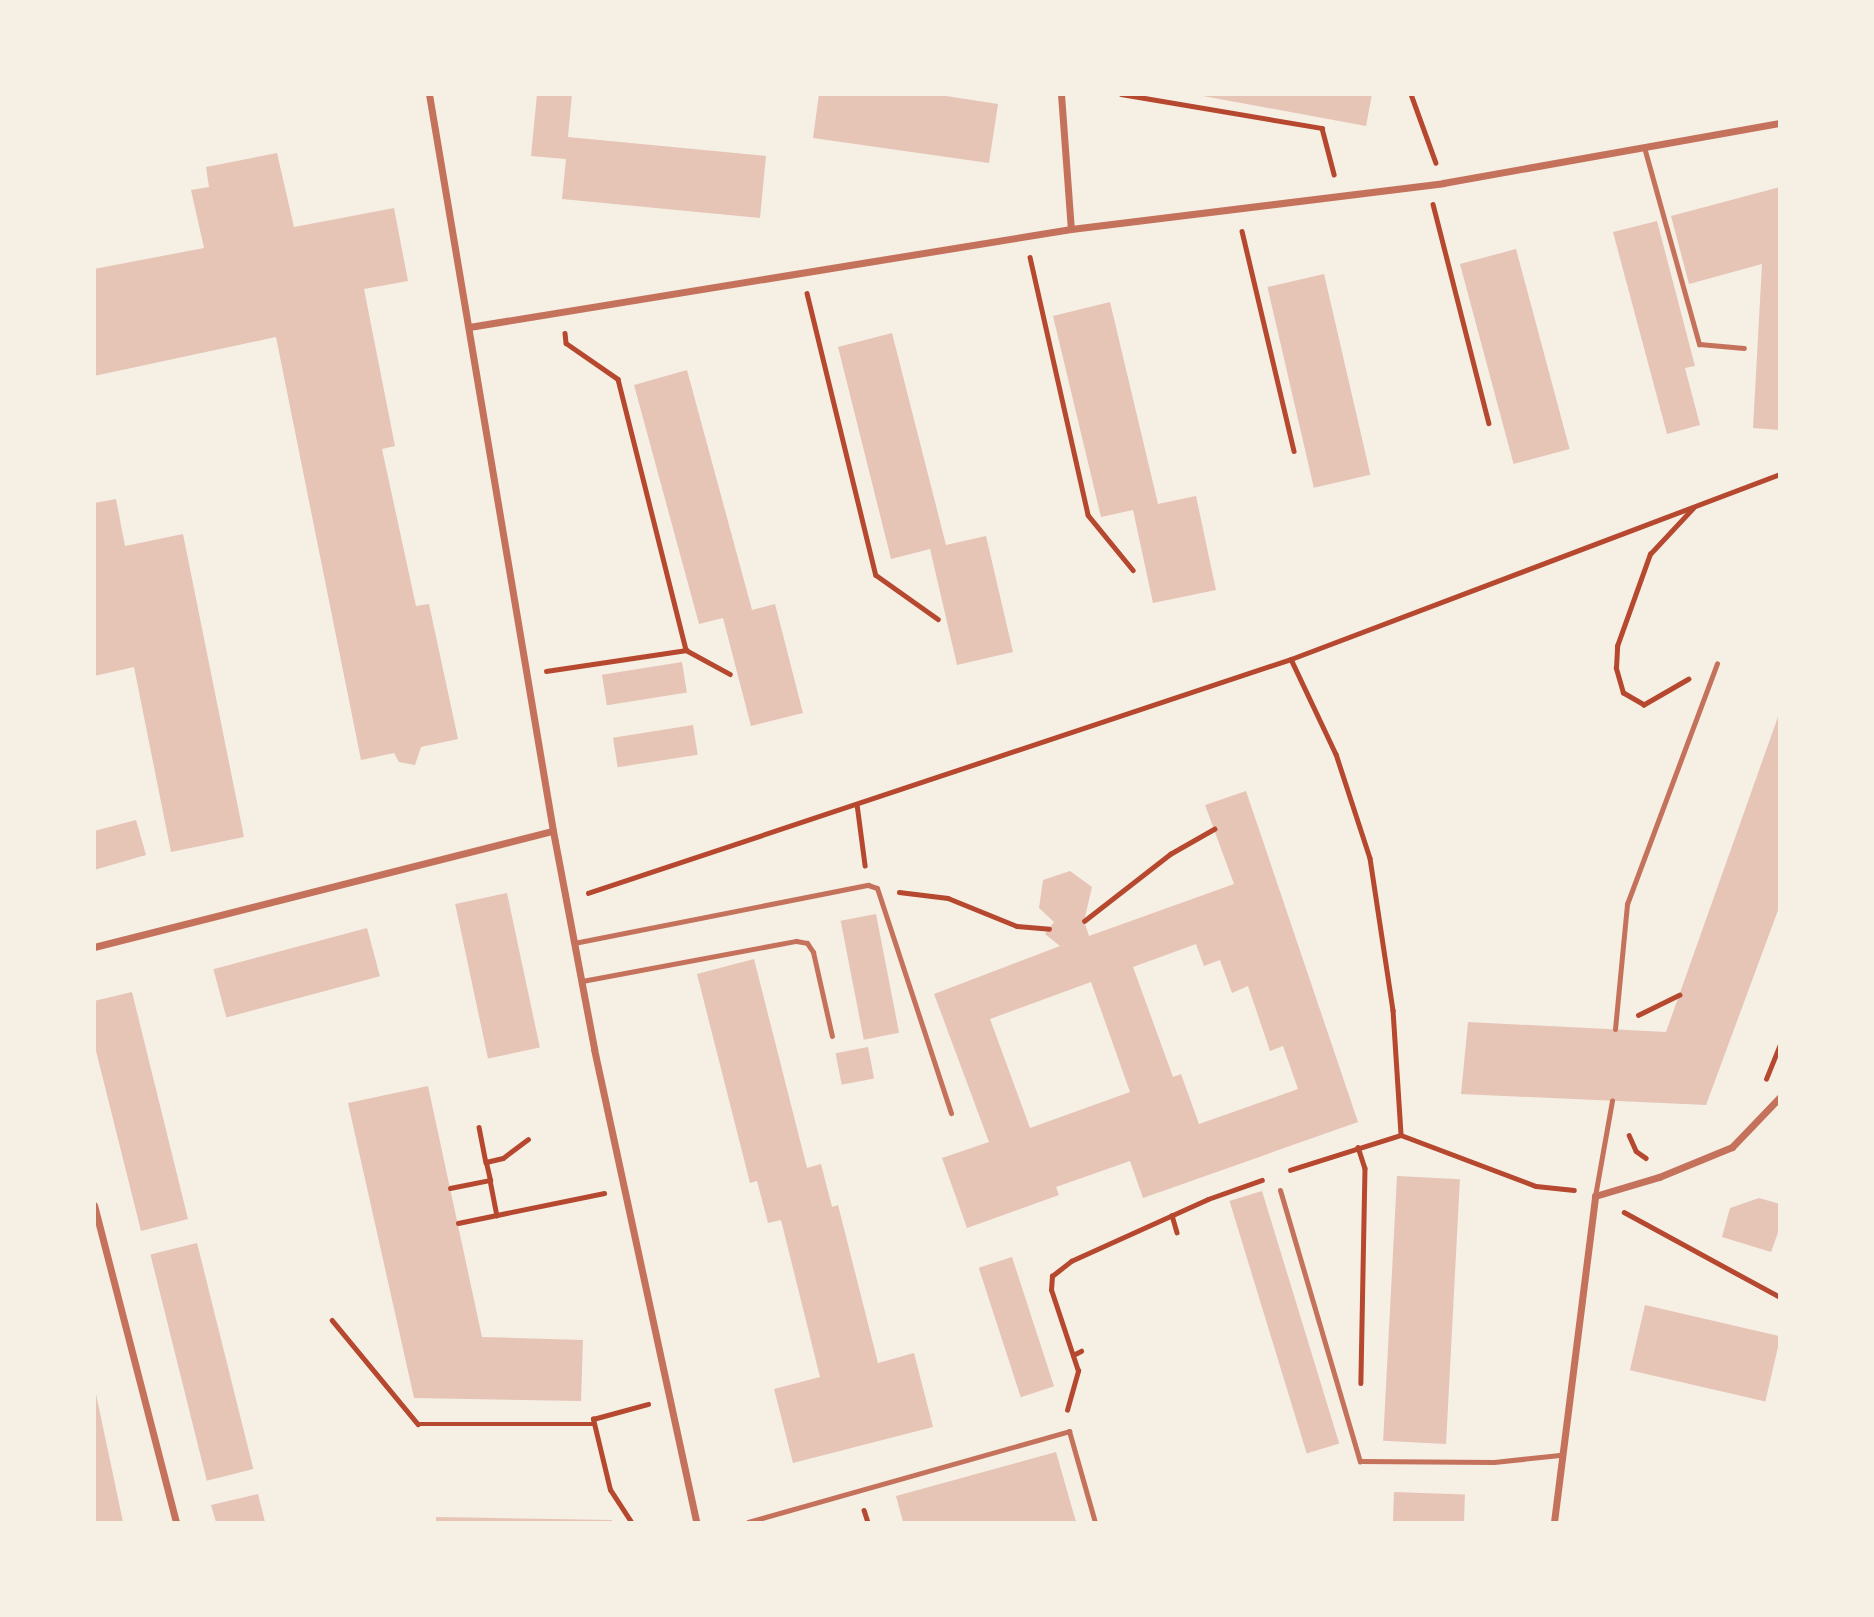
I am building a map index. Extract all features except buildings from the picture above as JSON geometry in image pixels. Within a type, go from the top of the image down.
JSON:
[{"type":"street","points":[[429,94],[553,831],[624,1189],[696,1522]]},
{"type":"street","points":[[1061,94],[1071,229]]},
{"type":"street","points":[[470,327],[1071,229],[1443,183],[1780,123]]},
{"type":"street","points":[[94,947],[553,831]]},
{"type":"street","points":[[1554,1522],[1560,1455],[1595,1196],[1659,1177],[1732,1147],[1780,1097]]},
{"type":"street","points":[[94,1205],[176,1522]]},
{"type":"lane","points":[[1644,147],[1699,344],[1744,348]]},
{"type":"lane","points":[[1615,1029],[1627,904],[1717,663]]},
{"type":"lane","points":[[575,943],[868,886],[882,894],[951,1113]]},
{"type":"lane","points":[[582,981],[796,941],[807,943],[813,952],[832,1036]]},
{"type":"lane","points":[[1595,1196],[1612,1101]]},
{"type":"lane","points":[[1280,1190],[1360,1461],[1494,1462],[1560,1455]]},
{"type":"lane","points":[[748,1522],[1069,1431],[1095,1522]]},
{"type":"path","points":[[1121,94],[1322,128],[1340,195]]},
{"type":"path","points":[[1410,94],[1443,183]]},
{"type":"path","points":[[1428,184],[1489,423]]},
{"type":"path","points":[[1237,208],[1294,451]]},
{"type":"path","points":[[1026,237],[1088,515],[1133,570]]},
{"type":"path","points":[[802,273],[876,575],[938,619]]},
{"type":"path","points":[[563,312],[566,343],[618,379],[685,650]]},
{"type":"path","points":[[567,900],[1291,659],[1780,474]]},
{"type":"path","points":[[1693,507],[1650,554],[1617,646],[1616,668],[1623,693],[1644,705],[1717,663]]},
{"type":"path","points":[[525,675],[685,650],[730,674]]},
{"type":"path","points":[[1291,659],[1336,754],[1370,858],[1393,1010],[1401,1135]]},
{"type":"path","points":[[858,803],[868,886]]},
{"type":"path","points":[[1084,921],[1170,854],[1214,829]]},
{"type":"path","points":[[882,894],[907,891],[948,898],[1017,926],[1049,929]]},
{"type":"path","points":[[1637,1016],[1679,995]]},
{"type":"path","points":[[1765,1084],[1780,1044]]},
{"type":"path","points":[[1627,1125],[1636,1151],[1656,1161]]},
{"type":"path","points":[[479,1127],[497,1215]]},
{"type":"path","points":[[1279,1174],[1401,1135],[1536,1186],[1563,1186],[1595,1196],[1780,1297]]},
{"type":"path","points":[[486,1162],[503,1158],[528,1139]]},
{"type":"path","points":[[1358,1147],[1366,1168],[1361,1391]]},
{"type":"path","points":[[1069,1431],[1066,1405],[1078,1371],[1051,1290],[1052,1276],[1071,1261],[1172,1215],[1266,1179]]},
{"type":"path","points":[[450,1188],[490,1180]]},
{"type":"path","points":[[458,1223],[624,1189]]},
{"type":"path","points":[[1172,1215],[1177,1232]]},
{"type":"path","points":[[332,1320],[418,1424],[594,1424]]},
{"type":"path","points":[[1073,1355],[1081,1351]]},
{"type":"path","points":[[631,1522],[610,1490],[593,1419],[668,1399]]}]
